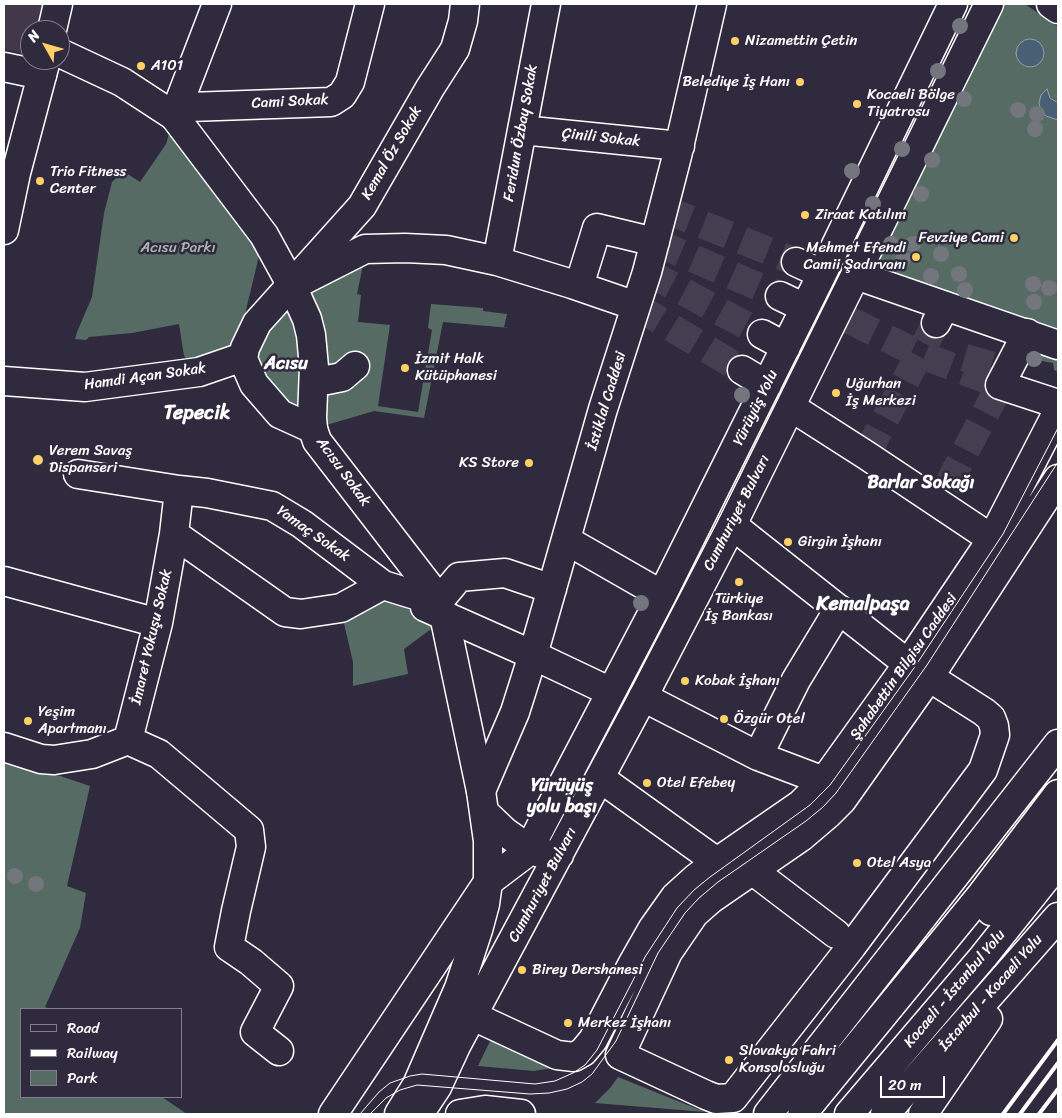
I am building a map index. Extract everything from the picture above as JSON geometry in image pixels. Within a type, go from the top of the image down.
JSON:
[{"type":"main road","points":[[54,20],[58,4]]},
{"type":"main road","points":[[174,116],[217,4]]},
{"type":"main road","name":"Cami Sokak","points":[[174,116],[189,107],[331,102],[342,95],[350,82],[370,4]]},
{"type":"main road","name":"Kemal Öz Sokak","points":[[243,359],[245,348],[257,323],[362,206],[430,88],[455,49],[463,22],[465,4]]},
{"type":"main road","name":"Feridun Özbay Sokak","points":[[498,261],[546,4]]},
{"type":"main road","name":"İstiklal Caddesi","points":[[483,802],[533,655],[603,409],[656,242],[712,4]]},
{"type":"main road","name":"Yürüyüş Yolu","points":[[529,849],[662,595],[822,274],[953,4]]},
{"type":"main road","name":"Cumhuriyet Bulvarı","points":[[419,1114],[437,1087],[644,697],[791,407],[843,317],[856,275],[989,4]]},
{"type":"main road","points":[[1051,4],[1058,9]]},
{"type":"main road","name":"Acısu Sokak","points":[[70,59],[122,82],[174,116],[264,235],[292,286],[307,320],[311,335],[314,378],[313,429],[317,441],[423,578],[441,609],[483,802],[488,841],[488,882],[485,904],[478,930],[459,988],[418,1085],[399,1114]]},
{"type":"main road","points":[[4,67],[20,67]]},
{"type":"main road","points":[[4,230],[10,172],[43,70]]},
{"type":"main road","name":"Çinili Sokak","points":[[522,130],[680,146]]},
{"type":"main road","points":[[579,286],[597,228],[656,242]]},
{"type":"main road","points":[[292,286],[365,249],[446,250],[498,261],[636,306]]},
{"type":"main road","points":[[796,262],[822,274]]},
{"type":"main road","points":[[856,275],[940,314],[987,329],[1027,333],[1058,345]]},
{"type":"main road","points":[[780,296],[805,308]]},
{"type":"main road","points":[[1027,333],[1000,385],[1058,404]]},
{"type":"main road","points":[[762,334],[786,347]]},
{"type":"main road","points":[[243,359],[254,384],[280,414],[313,429]]},
{"type":"main road","name":"Hamdi Açan Sokak","points":[[4,381],[85,387],[199,372],[234,360],[243,359]]},
{"type":"main road","points":[[314,378],[327,380],[342,377],[355,366]]},
{"type":"main road","points":[[742,370],[767,385]]},
{"type":"main road","points":[[791,407],[992,539]]},
{"type":"main road","name":"Şahabettin Bilgisu Caddesi","points":[[473,1016],[557,1055],[574,1057],[583,1052],[593,1040],[653,928],[675,897],[707,870],[801,804],[824,781],[918,671],[992,539],[1058,411]]},
{"type":"main road","name":"Yamaç Sokak","points":[[78,474],[179,490],[207,492],[272,506],[302,524],[380,586],[441,609],[611,692]]},
{"type":"main road","points":[[732,525],[918,671],[984,712],[991,718],[995,735],[982,770],[852,946],[742,1088],[733,1098],[716,1099],[620,1055],[668,952],[694,914],[801,837],[842,800],[918,671],[1058,479]]},
{"type":"main road","name":"İmaret Yokuşu Sokak","points":[[128,740],[158,623],[174,534],[179,490]]},
{"type":"main road","points":[[174,534],[285,612],[301,614],[340,608],[380,586]]},
{"type":"main road","points":[[566,540],[662,595]]},
{"type":"main road","points":[[441,609],[460,577],[505,573],[552,588]]},
{"type":"main road","points":[[4,581],[158,623]]},
{"type":"main road","points":[[758,756],[796,680],[839,609]]},
{"type":"main road","points":[[644,697],[758,756],[824,781]]},
{"type":"main road","points":[[4,747],[41,759],[54,760],[92,754],[128,740],[159,754],[249,830],[251,848],[229,947],[251,962],[279,986],[255,1032],[279,1051]]},
{"type":"main road","points":[[768,1114],[1058,744]]},
{"type":"main road","points":[[600,778],[707,870],[744,864],[836,934]]},
{"type":"main road","points":[[802,1114],[982,894],[1058,794]]},
{"type":"main road","points":[[483,802],[505,832],[529,849],[543,854],[559,855]]},
{"type":"main road","points":[[802,1114],[908,1010],[1051,839],[1058,822]]},
{"type":"main road","points":[[332,1114],[488,882],[526,854],[529,849]]},
{"type":"main road","name":"Kocaeli - İstanbul Yolu","points":[[849,1114],[983,957],[1058,863]]},
{"type":"main road","points":[[923,1114],[1058,918]]},
{"type":"main road","name":"İstanbul - Kocaeli Yolu","points":[[884,1114],[1058,918]]},
{"type":"main road","points":[[460,1114],[485,1110],[521,1114]]},
{"type":"shaded area","points":[[4,4],[44,4],[41,20],[20,20],[20,53],[4,49]]},
{"type":"green space","points":[[1001,4],[1025,4],[1058,27],[1058,335],[872,272]]},
{"type":"green space","name":"Acısu Parkı","points":[[174,116],[264,235],[234,360],[199,372],[184,356],[179,324],[132,333],[89,337],[86,340],[75,339],[92,297],[104,213],[112,182],[123,171],[140,182],[166,144]]},
{"type":"green space","points":[[363,265],[357,294],[361,295],[358,322],[390,325],[378,406],[418,412],[432,330],[428,328],[431,304],[483,308],[483,311],[507,314],[504,327],[510,328],[443,322],[424,418],[374,411],[313,429],[280,414],[245,348],[269,308]]},
{"type":"green space","points":[[1024,339],[1058,353],[1058,372],[1054,370],[1053,363],[1042,361],[1038,364],[1024,361]]},
{"type":"green space","points":[[376,596],[396,600],[412,612],[421,622],[434,627],[404,649],[408,674],[353,686],[353,662],[342,615]]},
{"type":"green space","points":[[4,757],[90,786],[67,886],[86,893],[80,928],[45,1007],[48,1008],[20,1008],[20,1098],[163,1098],[187,1114],[4,1114]]},
{"type":"green space","points":[[494,1033],[559,1067],[534,1071],[478,1066]]},
{"type":"green space","points":[[618,1077],[705,1112],[595,1103]]},
{"type":"water","points":[[1030,39],[1040,43],[1044,53],[1040,63],[1030,67],[1020,63],[1016,53],[1020,43]]},
{"type":"water","points":[[1047,89],[1050,98],[1058,103],[1058,120],[1046,116],[1040,108],[1041,95]]},
{"type":"tunnel","points":[[664,209],[796,262]]},
{"type":"tunnel","points":[[655,242],[780,296]]},
{"type":"tunnel","points":[[647,272],[762,334]]},
{"type":"tunnel","points":[[636,306],[742,370]]},
{"type":"tunnel","points":[[849,320],[919,354],[1000,385],[938,504]]},
{"type":"tunnel","points":[[866,455],[936,323]]},
{"type":"tunnel","points":[[974,375],[985,337]]},
{"type":"tram line","points":[[360,1114],[379,1092],[390,1083],[410,1076],[422,1074],[535,1084],[555,1081],[585,1065],[597,1050],[645,957],[677,908],[710,877],[810,805],[830,785],[914,668],[1003,534],[1058,428]]},
{"type":"tram line","points":[[370,1114],[386,1098],[400,1090],[417,1085],[530,1094],[549,1093],[567,1089],[582,1082],[592,1074],[616,1041],[658,953],[685,913],[718,882],[806,821],[836,793],[927,665],[1058,462]]},
{"type":"railway","points":[[1003,1114],[1058,1040]]},
{"type":"railway","points":[[1020,1114],[1058,1063]]},
{"type":"railway","points":[[1039,1114],[1058,1089]]},
{"type":"place","name":"Nizamettin Çetin","points":[[735,41]]},
{"type":"place","name":"A101","points":[[141,66]]},
{"type":"place","name":"Belediye İş Hanı","points":[[800,82]]},
{"type":"place","name":"Kocaeli Bölge Tiyatrosu","points":[[857,104]]},
{"type":"place","name":"Trio Fitness Center","points":[[40,181]]},
{"type":"place","name":"Ziraat Katılım","points":[[805,215]]},
{"type":"place","name":"Fevziye Cami","points":[[1014,238]]},
{"type":"place","name":"Mehmet Efendi Camii Şadırvanı","points":[[916,257]]},
{"type":"place","name":"İzmit Halk Kütüphanesi","points":[[405,368]]},
{"type":"place","name":"Uğurhan İş Merkezi","points":[[836,393]]},
{"type":"place","name":"Verem Savaş Dispanseri","points":[[38,460]]},
{"type":"place","name":"KS Store","points":[[529,463]]},
{"type":"place","name":"Girgin İşhanı","points":[[788,542]]},
{"type":"place","name":"Türkiye İş Bankası","points":[[739,582]]},
{"type":"place","name":"Kobak İşhanı","points":[[685,681]]},
{"type":"place","name":"Özgür Otel","points":[[724,719]]},
{"type":"place","name":"Yeşim Apartmanı","points":[[28,721]]},
{"type":"place","name":"Otel Efebey","points":[[647,783]]},
{"type":"place","name":"Otel Asya","points":[[857,863]]},
{"type":"place","name":"Birey Dershanesi","points":[[522,970]]},
{"type":"place","name":"Merkez İşhanı","points":[[568,1023]]},
{"type":"place","name":"Slovakya Fahri Konsolosluğu","points":[[729,1060]]},
{"type":"district","name":"Acısu","points":[[286,364]]},
{"type":"district","name":"Tepecik","points":[[197,414]]},
{"type":"district","name":"Barlar Sokağı","points":[[921,483]]},
{"type":"district","name":"Kemalpaşa","points":[[863,605]]},
{"type":"district","name":"Yürüyüş yolu başı","points":[[562,796]]}]
